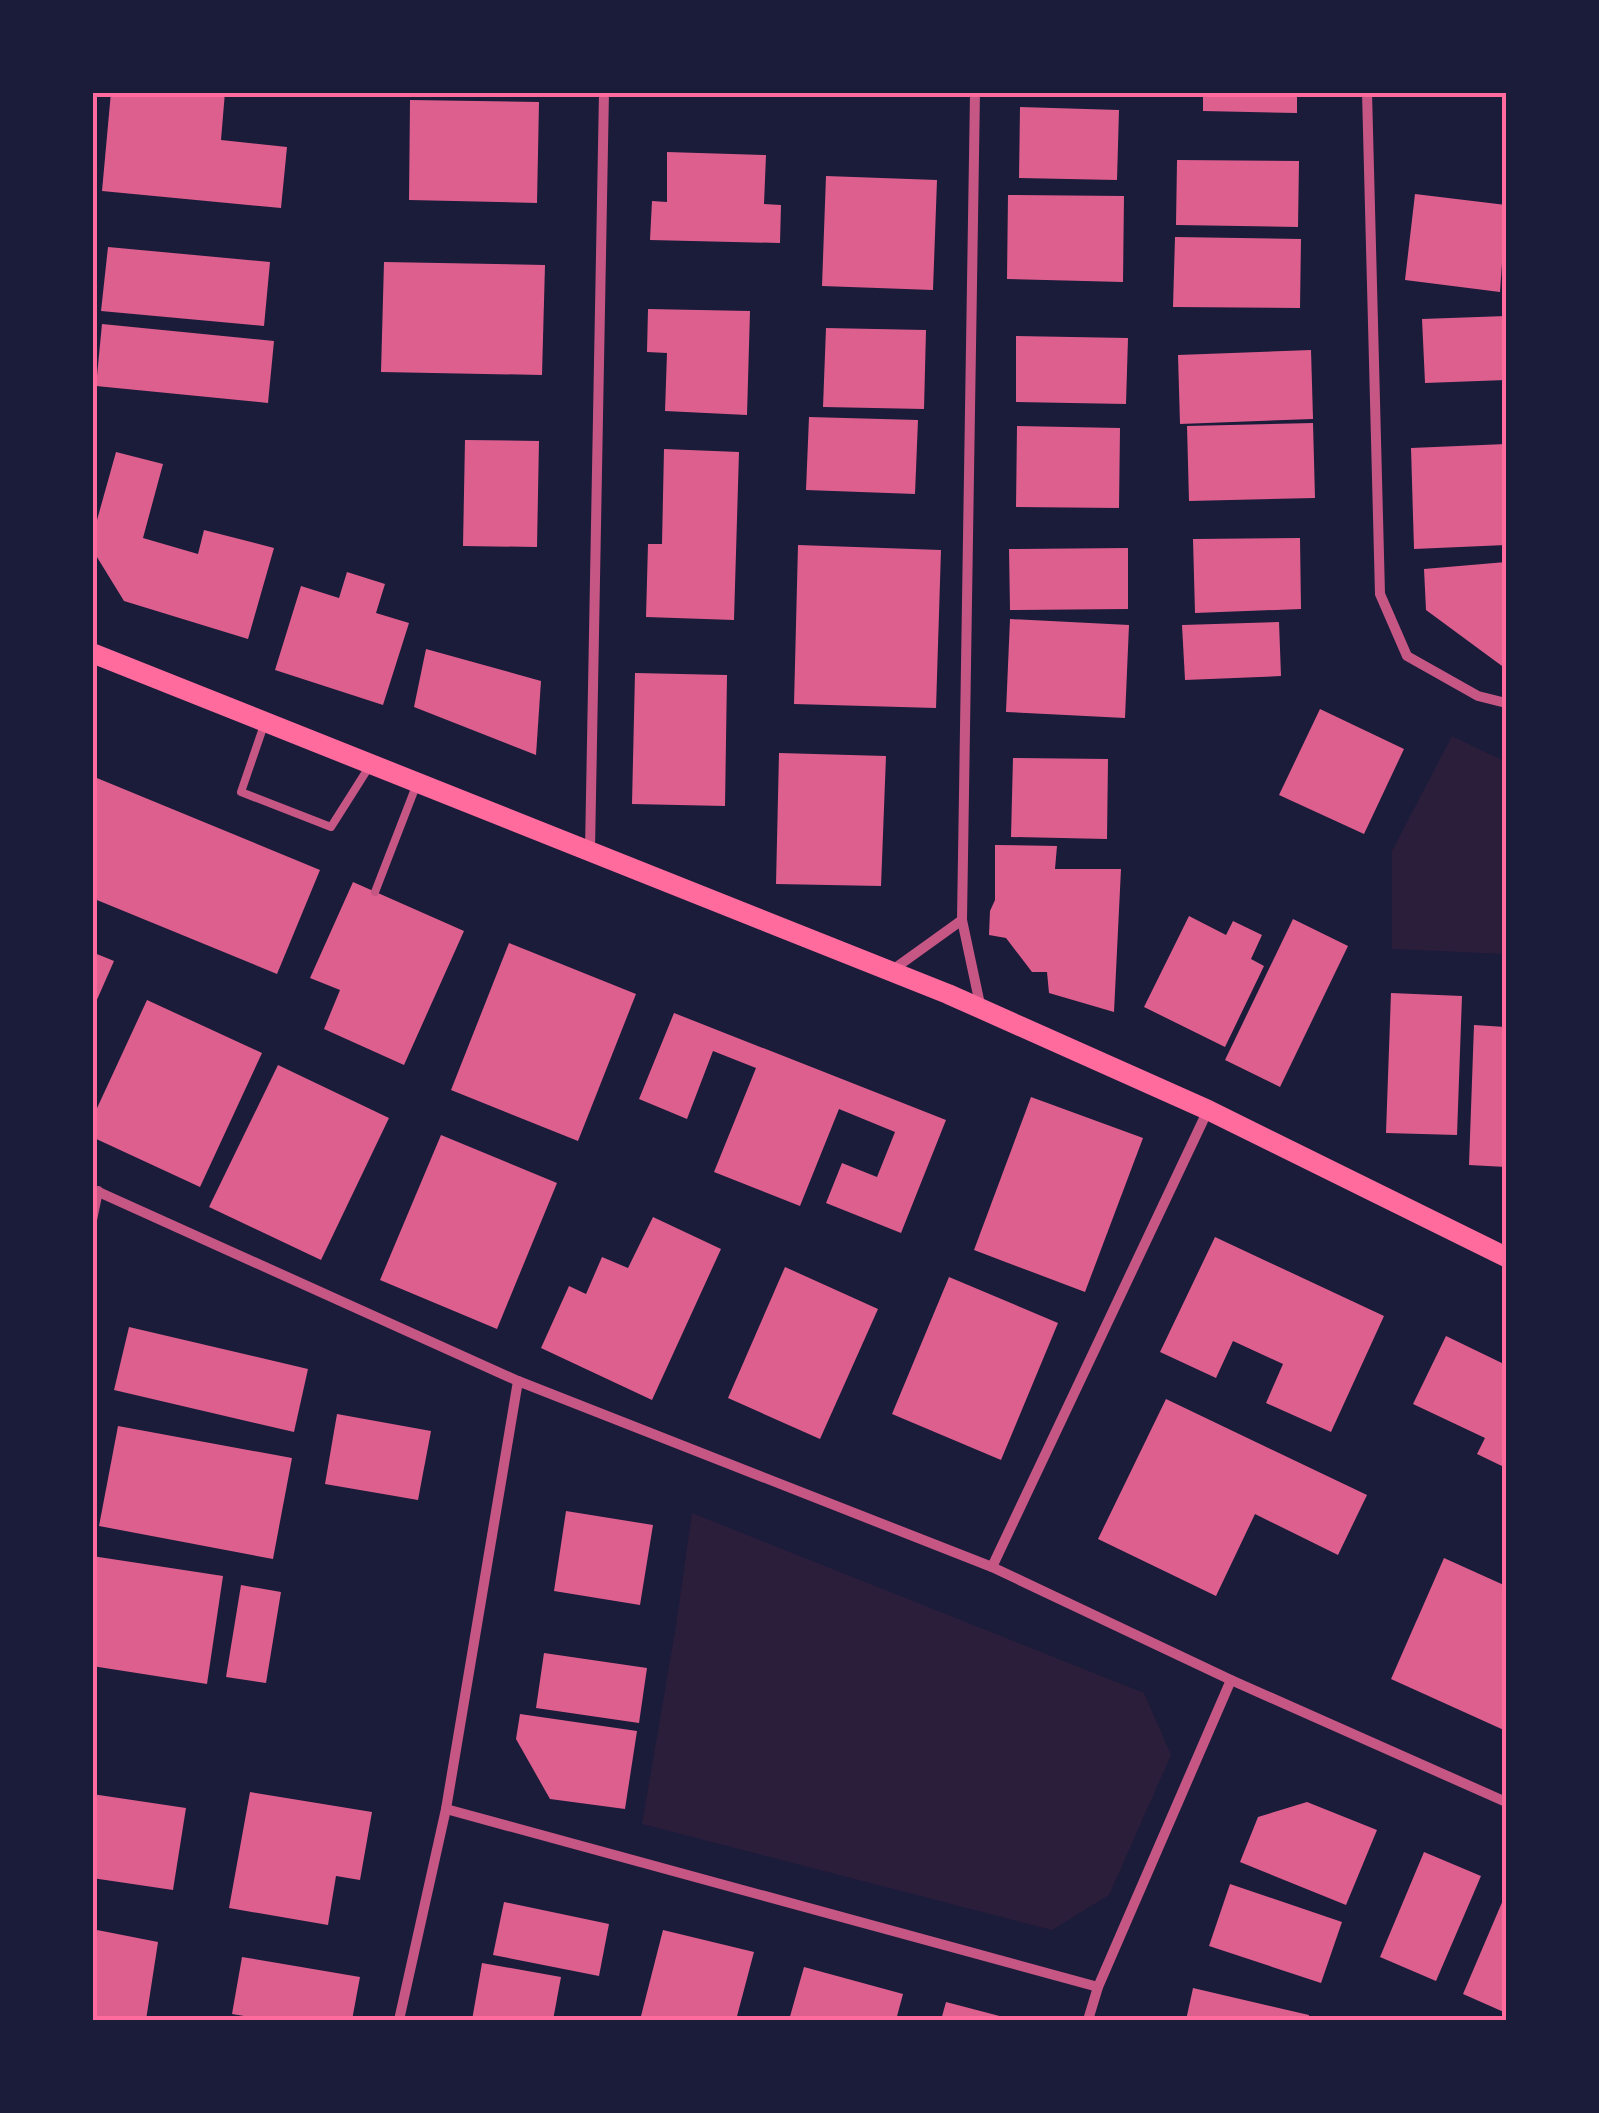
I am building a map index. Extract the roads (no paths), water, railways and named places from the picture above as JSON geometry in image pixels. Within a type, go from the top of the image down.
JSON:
[{"type":"main road","points":[[92,653],[981,1009],[1208,1110],[1506,1257]]},
{"type":"street","points":[[590,850],[604,92]]},
{"type":"street","points":[[975,92],[962,920],[981,1009]]},
{"type":"street","points":[[1367,92],[1380,594],[1408,656],[1478,696],[1506,704]]},
{"type":"street","points":[[892,971],[962,920]]},
{"type":"street","points":[[992,1567],[1208,1110]]},
{"type":"street","points":[[92,1220],[95,1190],[518,1381],[992,1567],[1230,1680],[1506,1802]]},
{"type":"street","points":[[399,2020],[446,1808],[518,1381]]},
{"type":"street","points":[[1088,2020],[1098,1987],[1230,1680]]},
{"type":"street","points":[[446,1808],[1098,1987]]},
{"type":"lane","points":[[266,722],[241,792],[331,827],[371,764]]},
{"type":"lane","points":[[375,892],[417,781]]}]
